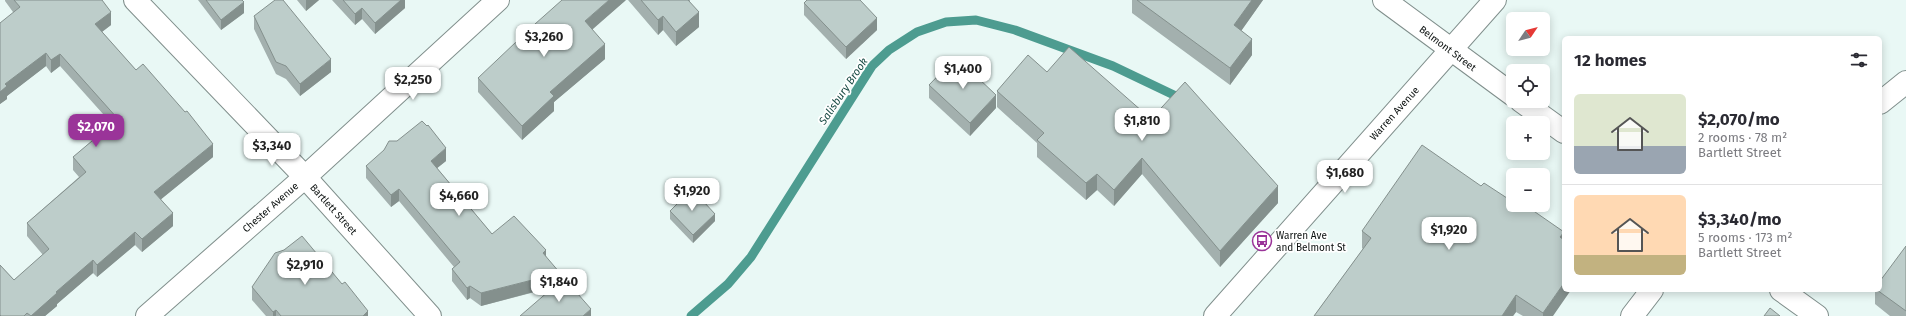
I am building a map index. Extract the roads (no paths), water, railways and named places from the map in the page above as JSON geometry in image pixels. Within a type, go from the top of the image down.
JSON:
[{"type":"street","name":"Bartlett Street","points":[[135,0],[305,177],[430,316]]},
{"type":"street","name":"Chester Avenue","points":[[147,316],[305,177],[498,0]]},
{"type":"street","name":"Belmont Street","points":[[1384,0],[1506,90]]},
{"type":"street","name":"Warren Avenue","points":[[1215,316],[1495,0]]},
{"type":"street","points":[[1882,101],[1906,82]]},
{"type":"street","points":[[1531,108],[1562,131]]},
{"type":"street","points":[[1632,316],[1650,292]]},
{"type":"street","points":[[1784,292],[1817,316]]},
{"type":"waterway","name":"Salisbury Brook","points":[[691,316],[728,284],[751,257],[872,66],[889,50],[917,32],[946,22],[976,20],[1015,30],[1113,66],[1178,97]]},
{"type":"place","name":"Warren Ave and Belmont St","points":[[1262,241]]}]
